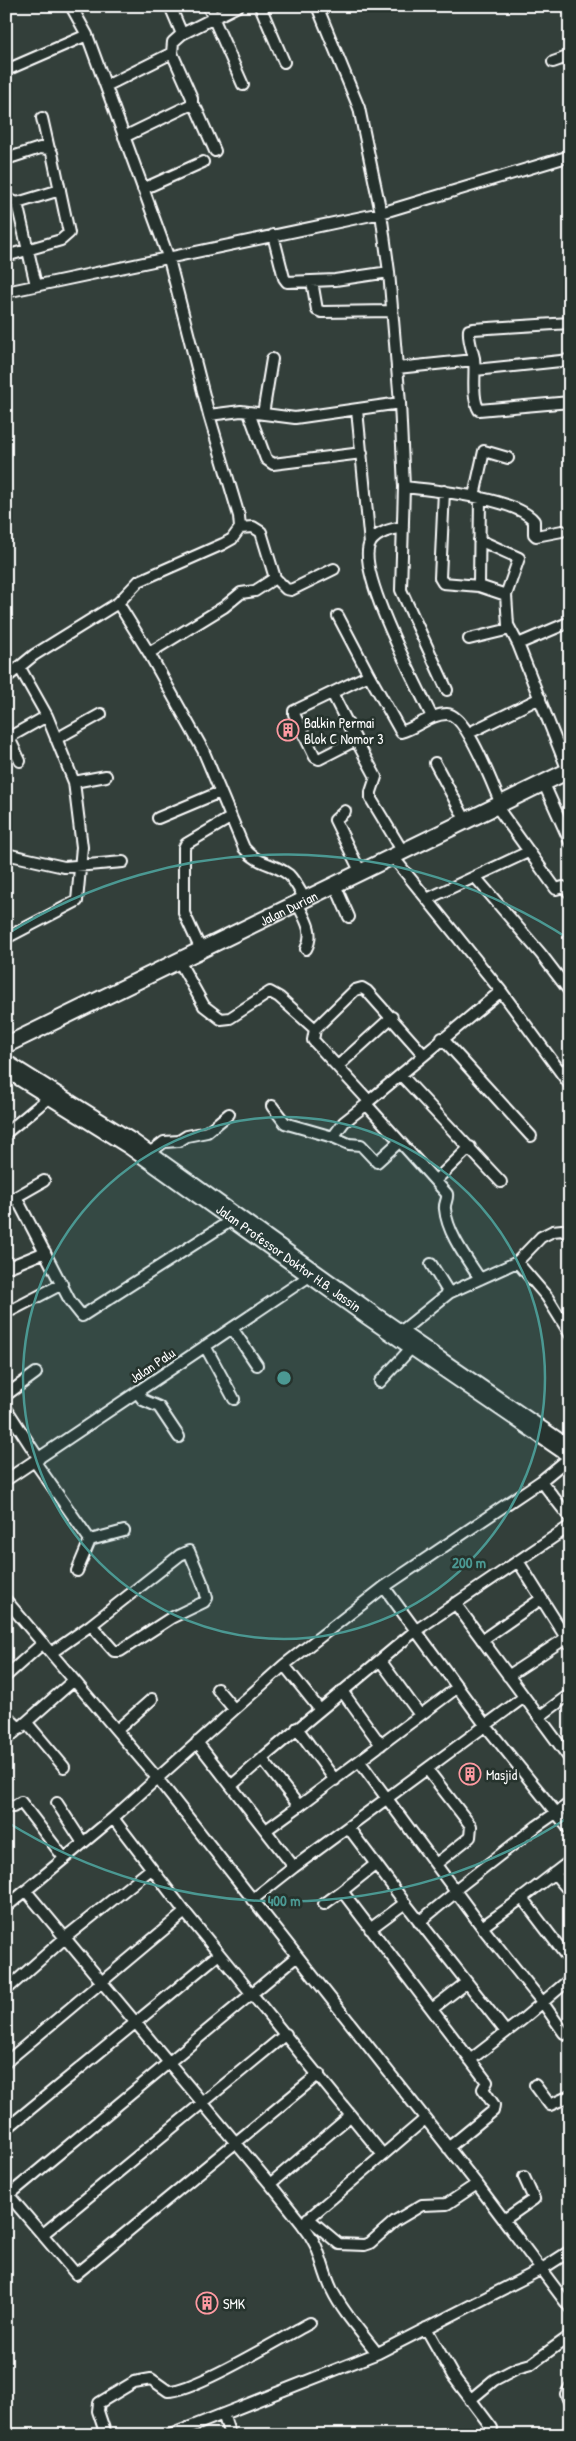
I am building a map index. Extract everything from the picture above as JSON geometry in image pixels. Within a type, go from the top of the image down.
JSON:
[{"type":"highway","name":"Jalan Professor Doktor H.B. Jassin","points":[[6,1066],[147,1155],[406,1340],[568,1449]]},
{"type":"street","points":[[6,678],[34,655],[118,604],[139,580],[224,544],[238,534],[240,528],[239,516],[209,415],[168,259],[88,35],[71,6]]},
{"type":"street","points":[[170,6],[182,34]]},
{"type":"street","points":[[208,6],[244,85]]},
{"type":"street","points":[[215,151],[197,110],[192,104],[192,98],[172,53],[173,42],[182,34],[238,6]]},
{"type":"street","points":[[260,6],[284,62]]},
{"type":"street","points":[[317,6],[359,108],[381,213],[389,272],[400,403],[404,487],[402,594],[447,690]]},
{"type":"street","points":[[11,68],[88,35]]},
{"type":"street","points":[[106,86],[172,53]]},
{"type":"street","points":[[553,62],[570,56]]},
{"type":"street","points":[[124,137],[192,104]]},
{"type":"street","points":[[6,256],[61,240],[69,233],[42,118]]},
{"type":"street","points":[[6,159],[40,148],[49,149]]},
{"type":"street","points":[[6,292],[381,213],[570,156]]},
{"type":"street","points":[[143,189],[203,162]]},
{"type":"street","points":[[6,198],[17,203],[60,190]]},
{"type":"street","points":[[17,203],[36,285]]},
{"type":"street","points":[[273,235],[285,281],[292,283],[335,280],[389,272]]},
{"type":"street","points":[[312,281],[316,310],[322,312],[392,311]]},
{"type":"street","points":[[570,323],[470,329],[468,335],[474,365],[476,403],[479,410],[570,402]]},
{"type":"street","points":[[264,414],[272,359]]},
{"type":"street","points":[[397,368],[570,360]]},
{"type":"street","points":[[209,415],[241,411],[295,418],[400,403]]},
{"type":"street","points":[[357,410],[370,544],[367,561],[371,579],[394,637],[432,717]]},
{"type":"street","points":[[249,413],[266,459],[273,464],[362,453]]},
{"type":"street","points":[[478,586],[479,540],[477,497],[484,451],[508,458]]},
{"type":"street","points":[[404,487],[444,490],[477,497],[528,515],[534,521],[534,534],[536,536],[562,531]]},
{"type":"street","points":[[444,490],[440,578],[444,582],[478,586],[506,595]]},
{"type":"street","points":[[240,528],[253,527],[261,532],[275,578],[286,589],[291,590],[334,569]]},
{"type":"street","points":[[370,544],[384,532],[404,527]]},
{"type":"street","points":[[479,540],[519,558],[520,561],[506,595],[506,617],[569,771]]},
{"type":"street","points":[[149,653],[224,608],[238,594],[255,590],[275,578]]},
{"type":"street","points":[[118,604],[149,653],[203,750],[244,848],[253,859],[287,874],[301,901],[311,934],[311,940],[306,949]]},
{"type":"street","points":[[338,616],[401,732],[432,717],[448,714],[453,715],[463,723],[499,806],[528,852],[546,873],[556,889],[563,887],[570,893]]},
{"type":"street","points":[[518,644],[570,622]]},
{"type":"street","points":[[469,639],[510,629]]},
{"type":"street","points":[[6,938],[77,901],[80,866],[81,834],[74,782],[47,716],[20,668]]},
{"type":"street","points":[[356,740],[322,759],[315,757],[294,712],[370,675]]},
{"type":"street","points":[[332,693],[376,776],[371,792],[371,800],[398,854],[427,899],[501,991],[570,1085]]},
{"type":"street","points":[[468,733],[540,698]]},
{"type":"street","points":[[56,739],[101,714]]},
{"type":"street","points":[[20,761],[7,738],[47,716]]},
{"type":"street","points":[[435,763],[466,821]]},
{"type":"street","name":"Jalan Durian","points":[[6,1046],[569,771]]},
{"type":"street","points":[[74,782],[106,776]]},
{"type":"street","points":[[544,784],[570,842]]},
{"type":"street","points":[[158,818],[220,792]]},
{"type":"street","points":[[345,812],[335,820],[360,873]]},
{"type":"street","points":[[201,950],[184,913],[184,848],[186,844],[230,818]]},
{"type":"street","points":[[427,899],[476,878],[528,852]]},
{"type":"street","points":[[6,854],[40,860],[54,866],[80,866],[123,862]]},
{"type":"street","points":[[476,878],[541,954],[570,992]]},
{"type":"street","points":[[335,885],[348,917]]},
{"type":"street","points":[[179,961],[204,1006],[221,1019],[230,1018],[270,992],[279,997],[315,1029]]},
{"type":"street","points":[[423,1054],[367,991],[359,988],[315,1029],[312,1036],[313,1040],[368,1102],[369,1110],[436,1180],[448,1196],[444,1206],[447,1219],[461,1250],[480,1279]]},
{"type":"street","points":[[333,1137],[348,1118],[401,1075],[442,1038],[501,991]]},
{"type":"street","points":[[338,1066],[392,1017]]},
{"type":"street","points":[[442,1038],[531,1136]]},
{"type":"street","points":[[561,1073],[570,1066]]},
{"type":"street","points":[[401,1075],[501,1182]]},
{"type":"street","points":[[6,1133],[52,1095]]},
{"type":"street","points":[[272,1106],[285,1122],[349,1144],[361,1145],[377,1162],[399,1142]]},
{"type":"street","points":[[147,1155],[164,1142],[179,1141],[187,1136],[208,1132],[230,1114]]},
{"type":"street","points":[[436,1180],[470,1147]]},
{"type":"street","points":[[6,1202],[44,1181]]},
{"type":"street","points":[[16,1197],[70,1301],[82,1316],[235,1218]]},
{"type":"street","points":[[380,1382],[406,1340],[449,1293],[517,1262],[538,1239],[553,1230],[562,1230],[570,1235]]},
{"type":"street","points":[[6,1261],[11,1266],[45,1252]]},
{"type":"street","points":[[517,1262],[547,1297],[569,1330]]},
{"type":"street","points":[[431,1264],[449,1293]]},
{"type":"street","name":"Jalan Palu","points":[[6,1480],[314,1273]]},
{"type":"street","points":[[12,1310],[62,1284]]},
{"type":"street","points":[[232,1328],[257,1365]]},
{"type":"street","points":[[205,1346],[234,1399]]},
{"type":"street","points":[[6,1395],[36,1373]]},
{"type":"street","points":[[137,1392],[146,1402],[159,1407],[179,1436]]},
{"type":"street","points":[[6,1408],[37,1460],[90,1540]]},
{"type":"street","points":[[6,1907],[113,1818],[233,1708],[284,1665],[384,1587],[541,1481],[568,1449]]},
{"type":"street","points":[[541,1481],[570,1518]]},
{"type":"street","points":[[231,1786],[297,1728],[415,1631],[570,1526]]},
{"type":"street","points":[[90,1540],[124,1531]]},
{"type":"street","points":[[77,1571],[90,1540]]},
{"type":"street","points":[[51,1653],[91,1625],[180,1555],[191,1552],[207,1594],[204,1602],[171,1618],[120,1651],[114,1651],[109,1647],[91,1625]]},
{"type":"street","points":[[508,1676],[568,1641],[518,1561]]},
{"type":"street","points":[[384,1587],[486,1726],[570,1830]]},
{"type":"street","points":[[482,1640],[541,1599]]},
{"type":"street","points":[[6,1600],[156,1778],[477,2184],[570,2308]]},
{"type":"street","points":[[455,1603],[524,1698],[568,1754]]},
{"type":"street","points":[[6,1676],[43,1643]]},
{"type":"street","points":[[380,1660],[420,1715]]},
{"type":"street","points":[[284,1665],[320,1710]]},
{"type":"street","points":[[6,1740],[74,1680]]},
{"type":"street","points":[[266,1830],[458,1688]]},
{"type":"street","points":[[217,1690],[233,1708]]},
{"type":"street","points":[[342,1691],[381,1745]]},
{"type":"street","points":[[539,1717],[570,1694]]},
{"type":"street","points":[[252,1900],[524,1698]]},
{"type":"street","points":[[117,1730],[152,1699]]},
{"type":"street","points":[[6,1715],[24,1726],[64,1767]]},
{"type":"street","points":[[297,1728],[335,1780]]},
{"type":"street","points":[[197,1742],[294,1867]]},
{"type":"street","points":[[262,1759],[299,1806]]},
{"type":"street","points":[[360,1762],[482,1927],[568,2035]]},
{"type":"street","points":[[427,1769],[471,1826],[472,1831],[470,1837],[436,1864]]},
{"type":"street","points":[[6,1805],[13,1807],[21,1802],[64,1858]]},
{"type":"street","points":[[57,1803],[83,1843]]},
{"type":"street","points":[[420,1922],[455,1891],[570,1803]]},
{"type":"street","points":[[113,1818],[185,1912],[319,2074],[350,2116],[383,2155]]},
{"type":"street","points":[[348,1827],[506,2032]]},
{"type":"street","points":[[482,1927],[570,1861]]},
{"type":"street","points":[[324,1904],[376,1864]]},
{"type":"street","points":[[6,1990],[66,1937],[151,1869]]},
{"type":"street","points":[[554,1873],[570,1892]]},
{"type":"street","points":[[26,1891],[270,2184],[305,2221],[339,2244],[364,2245],[370,2243],[395,2221],[422,2205],[447,2204],[477,2184]]},
{"type":"street","points":[[342,1891],[487,2082],[483,2089],[494,2108],[448,2148]]},
{"type":"street","points":[[522,1898],[570,1961]]},
{"type":"street","points":[[370,1929],[405,1903]]},
{"type":"street","points":[[6,2062],[185,1912]]},
{"type":"street","points":[[6,2129],[219,1954]]},
{"type":"street","points":[[296,1957],[8,2194],[73,2272],[78,2273],[319,2074]]},
{"type":"street","points":[[470,2060],[543,2003],[570,1979]]},
{"type":"street","points":[[432,2009],[467,1982]]},
{"type":"street","points":[[43,2234],[286,2034]]},
{"type":"street","points":[[535,2085],[550,2105],[570,2096]]},
{"type":"street","points":[[270,2184],[350,2116]]},
{"type":"street","points":[[305,2221],[425,2119]]},
{"type":"street","points":[[504,2220],[534,2199],[524,2177]]},
{"type":"street","points":[[305,2221],[316,2242],[332,2291],[348,2316],[378,2353]]},
{"type":"street","points":[[170,2435],[378,2353],[542,2269],[570,2250]]},
{"type":"street","points":[[106,2435],[98,2412],[99,2403],[134,2382],[151,2379],[168,2390],[178,2390],[223,2370],[310,2323]]},
{"type":"street","points":[[426,2328],[453,2376],[470,2400],[482,2412],[492,2428]]},
{"type":"street","points":[[470,2400],[494,2380],[517,2368],[531,2364],[570,2336]]},
{"type":"street","points":[[570,2388],[566,2394],[570,2404]]},
{"type":"street","points":[[223,2414],[230,2435]]},
{"type":"place","name":"Balkin Permai Blok C Nomor 3","points":[[288,730]]},
{"type":"place","name":"Masjid","points":[[470,1774]]},
{"type":"place","name":"SMK","points":[[207,2303]]}]
